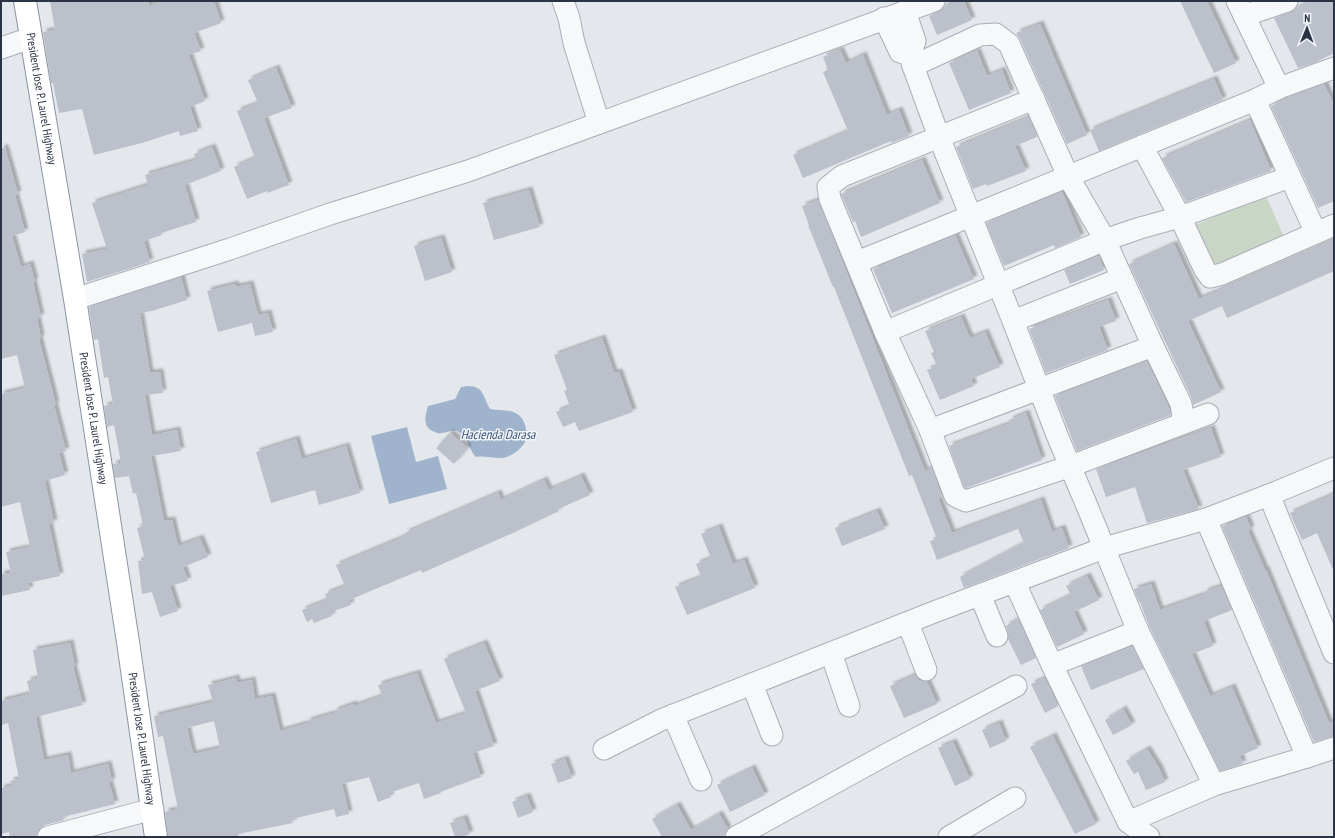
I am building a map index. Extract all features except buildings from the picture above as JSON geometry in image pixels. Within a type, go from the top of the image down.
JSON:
[{"type":"highway","name":"President Jose P. Laurel Highway","points":[[25,1],[75,299],[156,837]]},
{"type":"street","points":[[563,1],[569,18],[574,43],[599,123]]},
{"type":"street","points":[[75,299],[230,249],[330,214],[468,171],[934,1]]},
{"type":"street","points":[[1279,88],[1241,9],[1287,1]]},
{"type":"street","points":[[905,11],[915,41],[911,60],[939,137],[1013,320],[1057,435],[1138,631],[1214,785]]},
{"type":"street","points":[[884,18],[900,52],[911,60]]},
{"type":"street","points":[[911,60],[980,35],[996,34],[1009,44],[1068,176],[1105,240],[1181,404],[1184,423]]},
{"type":"street","points":[[1,48],[31,38]]},
{"type":"street","points":[[857,262],[1255,100],[1279,88],[1333,72]]},
{"type":"street","points":[[1034,99],[842,176],[828,187],[830,199],[886,332],[930,430],[955,496],[966,501],[1071,466],[1208,414]]},
{"type":"street","points":[[1142,146],[1180,217],[1205,270],[1210,277],[1222,274],[1325,229],[1290,177],[1255,100]]},
{"type":"street","points":[[886,332],[1105,240],[1140,228],[1180,217],[1290,177]]},
{"type":"street","points":[[1013,320],[1122,278]]},
{"type":"street","points":[[930,430],[1153,346]]},
{"type":"street","points":[[604,749],[673,715],[980,595],[1104,548],[1206,519],[1334,468]]},
{"type":"street","points":[[1269,495],[1334,653]]},
{"type":"street","points":[[1206,519],[1307,757]]},
{"type":"street","points":[[1015,583],[1052,666],[1128,822],[1150,837]]},
{"type":"street","points":[[980,595],[997,636]]},
{"type":"street","points":[[908,623],[926,670]]},
{"type":"street","points":[[1052,666],[1138,631]]},
{"type":"street","points":[[831,653],[849,706]]},
{"type":"street","points":[[752,684],[772,735]]},
{"type":"street","points":[[736,837],[889,753],[1016,686]]},
{"type":"street","points":[[673,715],[701,780]]},
{"type":"street","points":[[1128,822],[1214,785],[1334,748]]},
{"type":"street","points":[[949,837],[1015,798]]},
{"type":"street","points":[[48,837],[152,809]]},
{"type":"green space","points":[[1265,194],[1284,237],[1210,270],[1191,227]]},
{"type":"water","name":"Hacienda Darasa","points":[[473,386],[480,390],[490,409],[511,411],[520,416],[524,423],[527,435],[525,442],[516,452],[502,458],[476,457],[471,451],[465,437],[459,432],[452,431],[439,433],[428,428],[425,418],[428,406],[455,399],[461,387]]},
{"type":"water","name":"Hacienda Darasa","points":[[407,427],[416,462],[438,456],[447,489],[389,504],[371,436]]}]
